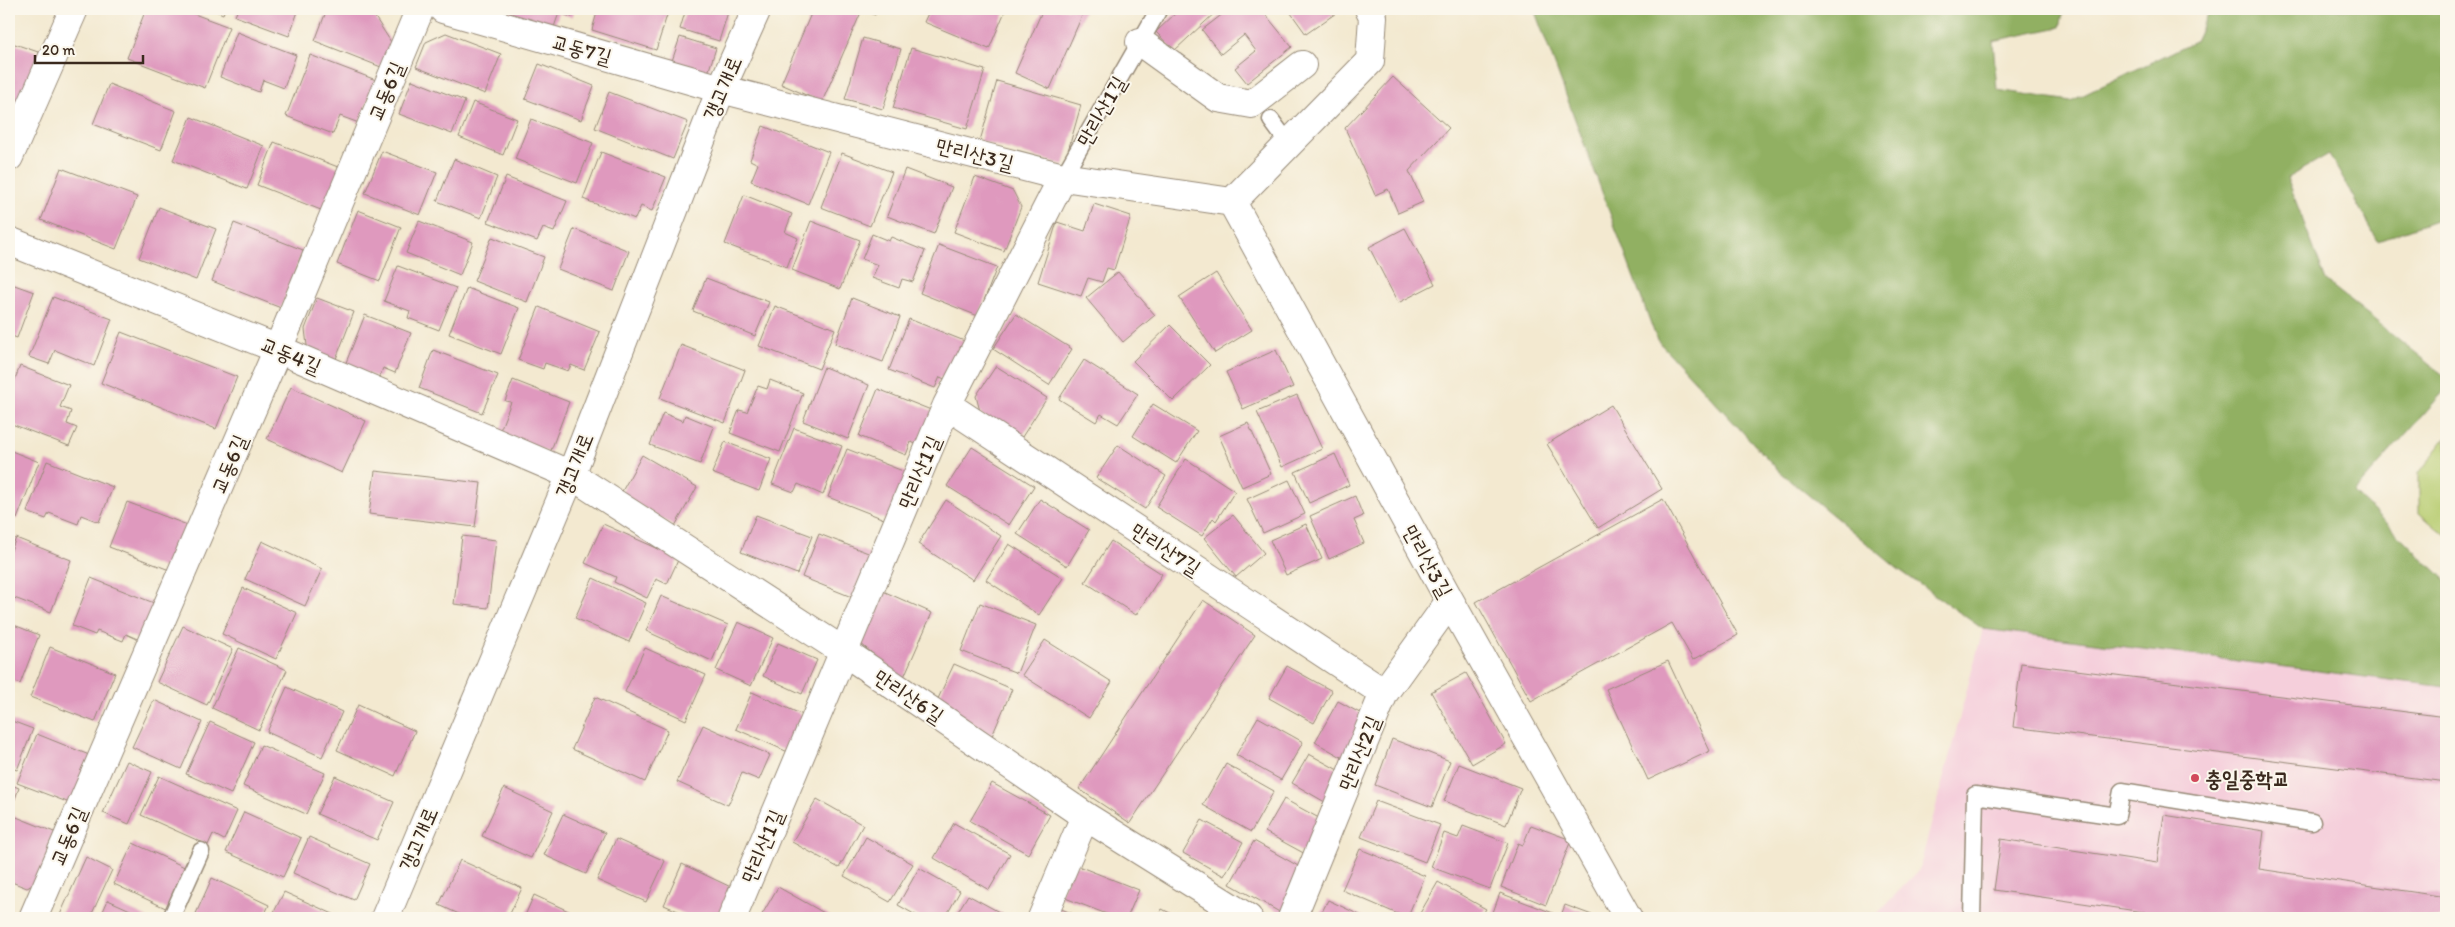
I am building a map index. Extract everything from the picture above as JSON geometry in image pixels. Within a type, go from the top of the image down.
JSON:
[{"type":"street","points":[[9,157],[74,9]]},
{"type":"street","name":"교동6길","points":[[33,918],[278,350],[420,9]]},
{"type":"street","name":"교동7길","points":[[443,9],[721,89]]},
{"type":"street","name":"갱고개로","points":[[385,918],[571,475],[721,89],[756,9]]},
{"type":"street","points":[[1232,202],[1370,61],[1373,17],[1368,9]]},
{"type":"street","points":[[1140,42],[1218,98],[1252,104],[1302,65]]},
{"type":"street","name":"만리산3길","points":[[721,89],[1063,176],[1232,202],[1450,602],[1628,918]]},
{"type":"street","name":"만리산1길","points":[[732,918],[947,405],[1063,176]]},
{"type":"street","name":"교동4길","points":[[9,241],[278,350],[571,475]]},
{"type":"street","name":"만리산7길","points":[[947,405],[1384,693]]},
{"type":"street","name":"만리산6길","points":[[571,475],[843,651],[1085,816],[1248,918]]},
{"type":"street","name":"만리산2길","points":[[1292,918],[1384,693],[1450,602]]},
{"type":"street","points":[[1042,918],[1085,816]]},
{"type":"lane","name":"만리산1길","points":[[1063,176],[1158,9]]},
{"type":"lane","points":[[1271,120],[1288,143]]},
{"type":"lane","points":[[1972,918],[1974,795],[2117,816],[2122,791],[2312,822]]},
{"type":"lane","points":[[171,918],[201,850]]},
{"type":"shaded area","name":"충일중학교","points":[[1983,629],[2446,687],[2446,918],[1873,918],[1919,870]]},
{"type":"green space","points":[[1534,9],[2064,9],[2060,27],[1993,41],[1997,90],[2071,101],[2195,41],[2210,9],[2446,9],[2446,216],[2378,241],[2329,154],[2287,178],[2326,281],[2446,377],[2446,389],[2354,492],[2446,581],[2446,687],[1983,629],[1898,569],[1778,470],[1657,340]]},
{"type":"green space","points":[[2446,438],[2446,536],[2419,513],[2419,473]]},
{"type":"building","points":[[146,9],[181,9],[229,27],[205,88],[127,58]]},
{"type":"building","points":[[211,9],[225,9],[223,14]]},
{"type":"building","points":[[238,9],[299,9],[289,36],[235,16]]},
{"type":"building","points":[[327,9],[359,9],[373,14],[391,42],[381,67],[315,41]]},
{"type":"building","points":[[511,9],[575,9],[572,17],[559,13],[554,27],[510,14]]},
{"type":"building","points":[[598,9],[669,9],[656,50],[592,30]]},
{"type":"building","points":[[686,9],[729,9],[719,41],[680,29]]},
{"type":"building","points":[[813,9],[878,9],[875,15],[862,10],[822,102],[781,84]]},
{"type":"building","points":[[930,9],[1006,9],[989,49],[924,22]]},
{"type":"building","points":[[1043,9],[1085,9],[1050,89],[1015,73]]},
{"type":"building","points":[[1180,9],[1219,9],[1174,51],[1156,32]]},
{"type":"building","points":[[1229,9],[1261,9],[1292,47],[1247,83],[1235,68],[1256,51],[1244,35],[1221,54],[1202,30]]},
{"type":"building","points":[[1288,9],[1337,9],[1339,11],[1306,34]]},
{"type":"building","points":[[237,32],[296,55],[284,88],[263,80],[259,92],[220,77]]},
{"type":"building","points":[[446,33],[501,54],[485,94],[416,67],[426,42]]},
{"type":"building","points":[[680,37],[716,48],[708,73],[672,61]]},
{"type":"building","points":[[863,38],[901,49],[883,109],[845,99]]},
{"type":"building","points":[[9,42],[41,53],[20,112],[9,108]]},
{"type":"building","points":[[911,48],[985,70],[967,129],[893,108]]},
{"type":"building","points":[[310,55],[376,80],[359,123],[340,116],[333,134],[286,116]]},
{"type":"building","points":[[539,64],[594,86],[581,120],[525,99]]},
{"type":"building","points":[[1393,77],[1449,128],[1409,171],[1423,202],[1398,213],[1388,189],[1375,195],[1345,128]]},
{"type":"building","points":[[412,80],[465,101],[452,134],[399,114]]},
{"type":"building","points":[[997,81],[1081,105],[1064,165],[980,141]]},
{"type":"building","points":[[109,84],[176,111],[161,150],[93,124]]},
{"type":"building","points":[[609,92],[688,122],[673,159],[595,128]]},
{"type":"building","points":[[473,102],[517,119],[503,155],[459,137]]},
{"type":"building","points":[[191,117],[264,146],[247,189],[173,160]]},
{"type":"building","points":[[531,119],[593,143],[577,183],[515,159]]},
{"type":"building","points":[[763,126],[829,152],[808,204],[751,181],[758,164],[750,160]]},
{"type":"building","points":[[274,142],[343,169],[326,212],[257,185]]},
{"type":"building","points":[[382,151],[437,172],[420,215],[365,193]]},
{"type":"building","points":[[601,152],[666,177],[652,211],[641,206],[635,219],[583,199]]},
{"type":"building","points":[[842,153],[892,172],[870,226],[821,207]]},
{"type":"building","points":[[454,159],[497,177],[481,218],[437,201]]},
{"type":"building","points":[[61,168],[137,197],[116,249],[41,220]]},
{"type":"building","points":[[905,169],[952,187],[934,234],[887,216]]},
{"type":"building","points":[[506,177],[567,201],[554,232],[543,228],[537,241],[488,222]]},
{"type":"building","points":[[975,177],[1013,191],[1021,207],[1004,251],[954,232]]},
{"type":"building","points":[[744,195],[792,214],[785,232],[798,238],[787,267],[725,244]]},
{"type":"building","points":[[1094,204],[1131,216],[1114,270],[1107,268],[1102,282],[1088,278],[1081,296],[1038,282],[1057,222],[1085,231]]},
{"type":"building","points":[[159,207],[216,229],[196,280],[139,258]]},
{"type":"building","points":[[358,210],[401,227],[380,281],[337,264]]},
{"type":"building","points":[[419,221],[473,242],[460,275],[406,253]]},
{"type":"building","points":[[811,221],[860,240],[840,289],[792,270]]},
{"type":"building","points":[[234,223],[303,250],[281,308],[212,281]]},
{"type":"building","points":[[1405,228],[1435,284],[1398,303],[1369,247]]},
{"type":"building","points":[[574,229],[629,251],[614,291],[558,269]]},
{"type":"building","points":[[872,234],[889,241],[891,237],[925,251],[913,282],[902,279],[899,288],[872,278],[878,265],[862,259]]},
{"type":"building","points":[[492,237],[544,257],[527,302],[474,281]]},
{"type":"building","points":[[939,245],[997,267],[978,316],[920,293]]},
{"type":"building","points":[[398,266],[456,288],[439,330],[408,318],[410,311],[384,301]]},
{"type":"building","points":[[1118,272],[1155,315],[1123,342],[1086,298]]},
{"type":"building","points":[[1216,273],[1252,330],[1215,353],[1179,297]]},
{"type":"building","points":[[706,278],[769,302],[755,336],[693,311]]},
{"type":"building","points":[[9,283],[34,292],[17,338],[9,335]]},
{"type":"building","points":[[467,288],[519,308],[501,354],[449,334]]},
{"type":"building","points":[[53,297],[112,319],[94,366],[55,350],[49,364],[29,357]]},
{"type":"building","points":[[317,298],[354,312],[334,364],[308,354],[305,329]]},
{"type":"building","points":[[852,298],[900,317],[883,362],[835,344]]},
{"type":"building","points":[[775,306],[835,329],[819,369],[759,346]]},
{"type":"building","points":[[539,307],[600,332],[584,370],[571,365],[568,371],[545,363],[543,369],[518,360]]},
{"type":"building","points":[[1016,314],[1072,349],[1049,385],[993,349]]},
{"type":"building","points":[[365,315],[411,333],[395,373],[383,368],[379,378],[345,365]]},
{"type":"building","points":[[909,319],[967,342],[952,382],[940,377],[935,388],[889,370]]},
{"type":"building","points":[[1170,325],[1210,365],[1173,401],[1133,361]]},
{"type":"building","points":[[121,332],[237,377],[216,429],[101,383]]},
{"type":"building","points":[[681,345],[745,370],[725,423],[660,398]]},
{"type":"building","points":[[433,350],[498,375],[482,413],[419,388]]},
{"type":"building","points":[[1276,350],[1293,387],[1243,409],[1226,372]]},
{"type":"building","points":[[1084,360],[1138,394],[1118,424],[1101,414],[1096,422],[1059,399]]},
{"type":"building","points":[[20,366],[69,385],[60,407],[71,411],[67,424],[77,428],[69,446],[9,423],[9,395]]},
{"type":"building","points":[[996,366],[1047,398],[1020,440],[981,415],[976,396]]},
{"type":"building","points":[[824,367],[869,385],[848,439],[803,421]]},
{"type":"building","points":[[513,380],[569,402],[550,453],[499,433],[511,402],[505,401]]},
{"type":"building","points":[[770,380],[803,393],[780,452],[730,433],[739,410],[747,412],[758,386],[767,389]]},
{"type":"building","points":[[291,387],[366,421],[342,473],[267,439]]},
{"type":"building","points":[[878,389],[936,412],[923,447],[911,442],[906,455],[859,436]]},
{"type":"building","points":[[1297,395],[1322,449],[1282,467],[1257,412]]},
{"type":"building","points":[[1153,404],[1197,431],[1176,463],[1133,436]]},
{"type":"building","points":[[1611,405],[1662,489],[1598,528],[1547,444]]},
{"type":"building","points":[[663,413],[683,421],[685,415],[714,427],[700,464],[650,445]]},
{"type":"building","points":[[1248,423],[1271,474],[1242,487],[1219,436]]},
{"type":"building","points":[[794,428],[842,446],[823,495],[798,484],[794,492],[772,484]]},
{"type":"building","points":[[725,442],[771,459],[759,491],[712,473]]},
{"type":"building","points":[[1118,445],[1166,476],[1145,509],[1096,478]]},
{"type":"building","points":[[972,447],[1034,486],[1009,525],[947,486]]},
{"type":"building","points":[[847,449],[908,473],[889,521],[828,497]]},
{"type":"building","points":[[9,450],[39,462],[17,519],[9,516]]},
{"type":"building","points":[[1335,454],[1349,485],[1309,503],[1295,472]]},
{"type":"building","points":[[642,455],[697,487],[675,526],[620,495]]},
{"type":"building","points":[[1186,459],[1235,491],[1216,521],[1213,518],[1202,536],[1156,507]]},
{"type":"building","points":[[47,461],[113,487],[99,522],[81,515],[78,524],[49,513],[46,519],[27,512]]},
{"type":"building","points":[[375,471],[481,483],[475,527],[369,514]]},
{"type":"building","points":[[1289,480],[1305,514],[1263,533],[1247,499]]},
{"type":"building","points":[[1355,496],[1363,516],[1354,520],[1364,543],[1329,559],[1310,516]]},
{"type":"building","points":[[1040,499],[1089,530],[1067,566],[1017,534]]},
{"type":"building","points":[[1663,499],[1738,635],[1693,660],[1672,623],[1531,701],[1476,602]]},
{"type":"building","points":[[946,500],[1001,536],[973,580],[918,544]]},
{"type":"building","points":[[127,502],[190,526],[172,571],[109,547]]},
{"type":"building","points":[[756,515],[812,536],[797,574],[741,552]]},
{"type":"building","points":[[1233,515],[1264,553],[1236,577],[1204,538]]},
{"type":"building","points":[[603,524],[679,558],[667,584],[656,579],[647,598],[614,582],[616,577],[585,563]]},
{"type":"building","points":[[1306,524],[1322,559],[1286,575],[1270,540]]},
{"type":"building","points":[[819,534],[876,556],[859,600],[802,577]]},
{"type":"building","points":[[462,536],[496,540],[488,608],[454,604]]},
{"type":"building","points":[[16,538],[71,560],[51,612],[9,596],[9,555]]},
{"type":"building","points":[[262,541],[322,569],[305,606],[245,579]]},
{"type":"building","points":[[1111,541],[1162,574],[1136,615],[1085,582]]},
{"type":"building","points":[[1009,544],[1063,578],[1039,615],[986,580]]},
{"type":"building","points":[[91,578],[159,605],[144,642],[126,634],[123,641],[97,631],[95,635],[72,626]]},
{"type":"building","points":[[593,578],[646,603],[629,642],[575,618]]},
{"type":"building","points":[[243,588],[297,613],[276,659],[222,634]]},
{"type":"building","points":[[883,591],[932,613],[903,679],[860,643]]},
{"type":"building","points":[[661,596],[728,625],[712,661],[646,631]]},
{"type":"building","points":[[1203,600],[1255,635],[1130,823],[1079,789]]},
{"type":"building","points":[[980,603],[1036,625],[1017,673],[961,651]]},
{"type":"building","points":[[738,622],[773,638],[751,686],[716,670]]},
{"type":"building","points":[[9,623],[39,635],[20,684],[9,679]]},
{"type":"building","points":[[183,626],[233,649],[207,705],[157,682]]},
{"type":"building","points":[[1045,640],[1112,682],[1089,718],[1022,675]]},
{"type":"building","points":[[778,643],[817,660],[802,694],[763,676]]},
{"type":"building","points":[[50,647],[115,673],[95,722],[30,697]]},
{"type":"building","points":[[239,648],[287,670],[259,730],[212,708]]},
{"type":"building","points":[[645,648],[706,675],[686,720],[625,692]]},
{"type":"building","points":[[1668,661],[1710,751],[1648,780],[1606,689]]},
{"type":"building","points":[[2021,663],[2446,717],[2446,782],[2013,727]]},
{"type":"building","points":[[954,664],[1012,689],[992,736],[937,701]]},
{"type":"building","points":[[1287,666],[1332,691],[1314,723],[1269,698]]},
{"type":"building","points":[[1466,673],[1506,744],[1472,764],[1431,692]]},
{"type":"building","points":[[287,687],[342,712],[322,757],[267,732]]},
{"type":"building","points":[[752,692],[805,716],[788,752],[736,729]]},
{"type":"building","points":[[595,697],[668,730],[645,782],[572,749]]},
{"type":"building","points":[[154,700],[202,722],[181,769],[132,747]]},
{"type":"building","points":[[1338,701],[1367,717],[1345,759],[1315,742]]},
{"type":"building","points":[[358,705],[415,731],[395,776],[337,750]]},
{"type":"building","points":[[1258,717],[1303,742],[1281,780],[1236,755]]},
{"type":"building","points":[[9,720],[33,729],[17,770],[9,767]]},
{"type":"building","points":[[210,722],[254,742],[231,794],[186,774]]},
{"type":"building","points":[[703,725],[770,755],[759,780],[742,773],[728,805],[677,782]]},
{"type":"building","points":[[37,734],[94,757],[75,805],[17,783]]},
{"type":"building","points":[[1392,739],[1450,761],[1432,807],[1375,785]]},
{"type":"building","points":[[261,745],[325,773],[306,814],[243,786]]},
{"type":"building","points":[[1309,754],[1347,775],[1330,805],[1292,783]]},
{"type":"building","points":[[127,761],[152,772],[129,824],[103,813]]},
{"type":"building","points":[[1226,764],[1274,791],[1251,832],[1203,805]]},
{"type":"building","points":[[1459,764],[1521,788],[1506,825],[1444,801]]},
{"type":"building","points":[[159,776],[237,811],[224,840],[213,834],[208,845],[141,815]]},
{"type":"building","points":[[335,776],[394,802],[377,840],[317,814]]},
{"type":"building","points":[[992,783],[1050,815],[1028,854],[970,821]]},
{"type":"building","points":[[9,784],[19,788],[9,815]]},
{"type":"building","points":[[504,788],[553,811],[531,858],[482,836]]},
{"type":"building","points":[[817,799],[863,825],[839,868],[792,842]]},
{"type":"building","points":[[1284,799],[1328,823],[1309,856],[1265,832]]},
{"type":"building","points":[[1376,801],[1440,825],[1425,862],[1361,837]]},
{"type":"building","points":[[244,812],[301,838],[283,877],[226,852]]},
{"type":"building","points":[[563,814],[605,833],[586,874],[544,855]]},
{"type":"building","points":[[2164,815],[2264,831],[2259,869],[2446,897],[2446,918],[2184,918],[1994,890],[2001,839],[2157,863]]},
{"type":"building","points":[[14,816],[59,834],[40,881],[27,888],[9,881],[9,829]]},
{"type":"building","points":[[1202,820],[1243,842],[1224,876],[1183,853]]},
{"type":"building","points":[[954,823],[1010,854],[989,890],[934,858]]},
{"type":"building","points":[[1531,825],[1571,840],[1546,905],[1501,887],[1518,843],[1523,845]]},
{"type":"building","points":[[1463,826],[1508,843],[1490,889],[1431,867],[1444,833],[1458,838]]},
{"type":"building","points":[[309,837],[370,864],[354,900],[293,873]]},
{"type":"building","points":[[866,837],[913,864],[890,902],[844,876]]},
{"type":"building","points":[[616,839],[665,861],[646,902],[597,880]]},
{"type":"building","points":[[1254,841],[1307,871],[1283,914],[1230,884]]},
{"type":"building","points":[[133,843],[191,870],[172,911],[114,884]]},
{"type":"building","points":[[1360,849],[1425,876],[1407,918],[1342,890]]},
{"type":"building","points":[[86,857],[112,870],[90,918],[59,917]]},
{"type":"building","points":[[460,860],[522,888],[508,918],[468,918],[439,905]]},
{"type":"building","points":[[682,864],[735,889],[721,918],[694,918],[664,905]]},
{"type":"building","points":[[1073,864],[1139,890],[1127,918],[1117,918],[1060,896]]},
{"type":"building","points":[[919,868],[960,891],[945,918],[921,918],[898,905]]},
{"type":"building","points":[[212,878],[269,905],[263,918],[194,918]]},
{"type":"building","points":[[1438,882],[1486,909],[1480,918],[1424,918],[1419,915]]},
{"type":"building","points":[[778,887],[833,918],[760,918]]},
{"type":"building","points":[[284,892],[342,918],[271,918]]},
{"type":"building","points":[[1500,893],[1553,913],[1550,918],[1491,918]]},
{"type":"building","points":[[534,895],[577,915],[576,918],[524,918]]},
{"type":"building","points":[[968,895],[1010,918],[954,918]]},
{"type":"building","points":[[108,900],[148,918],[100,918]]},
{"type":"building","points":[[1328,900],[1366,918],[1319,918]]},
{"type":"building","points":[[1565,905],[1600,918],[1560,918]]},
{"type":"building","points":[[1059,908],[1083,918],[1054,918]]},
{"type":"building","points":[[1162,909],[1180,918],[1157,918]]},
{"type":"place","name":"충일중학교","points":[[2195,778]]}]
